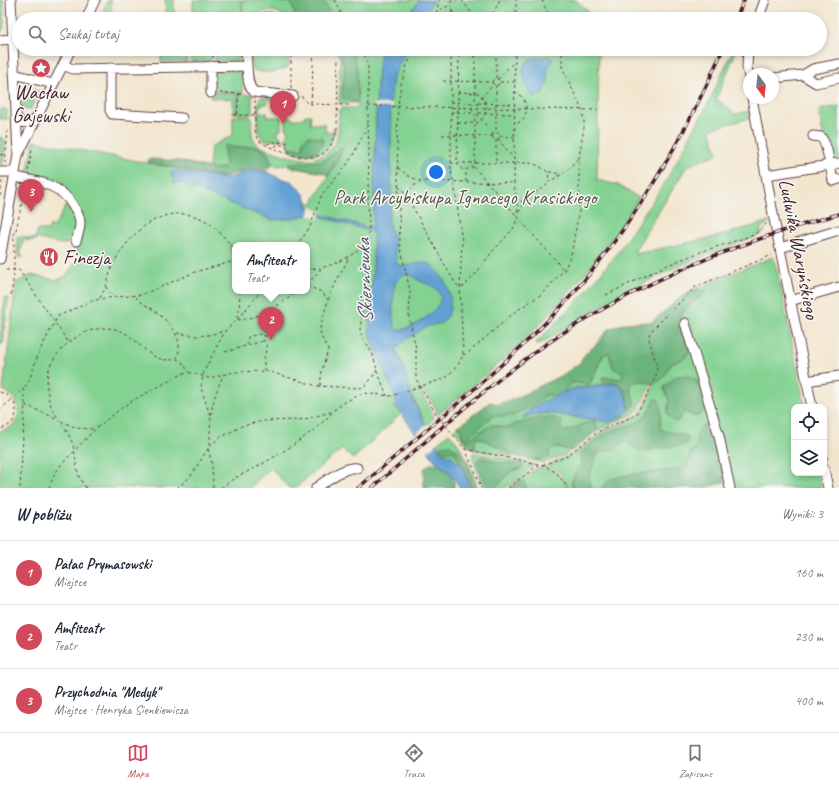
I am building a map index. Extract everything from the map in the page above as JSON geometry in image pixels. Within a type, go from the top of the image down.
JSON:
[{"type":"street","points":[[0,40],[12,39],[11,0]]},
{"type":"street","points":[[89,12],[95,0]]},
{"type":"street","points":[[761,12],[765,0]]},
{"type":"street","points":[[13,56],[14,74],[12,121],[18,155]]},
{"type":"street","points":[[0,259],[2,239],[18,155],[68,56]]},
{"type":"street","points":[[246,56],[250,89],[256,93],[295,94]]},
{"type":"street","points":[[747,68],[748,56]]},
{"type":"street","points":[[63,65],[74,69],[212,64],[247,66]]},
{"type":"street","points":[[211,93],[212,64]]},
{"type":"street","points":[[779,77],[803,75],[813,69],[839,64]]},
{"type":"street","points":[[110,68],[110,110],[112,114],[182,118]]},
{"type":"street","points":[[14,74],[53,84]]},
{"type":"street","points":[[803,75],[816,83],[839,78]]},
{"type":"street","name":"Ludwika Waryńskiego","points":[[753,104],[774,218],[778,251],[811,404]]},
{"type":"street","points":[[12,121],[27,123],[36,119]]},
{"type":"street","points":[[814,136],[821,137],[824,140],[833,181],[839,180]]},
{"type":"street","points":[[766,175],[839,163]]},
{"type":"street","points":[[2,169],[26,179],[57,188],[64,193],[72,203],[79,218],[79,230],[76,241]]},
{"type":"street","points":[[778,251],[839,230]]},
{"type":"street","points":[[790,301],[839,287]]},
{"type":"street","points":[[685,323],[719,436],[730,488]]},
{"type":"street","points":[[806,381],[839,376]]},
{"type":"street","points":[[316,488],[349,468],[357,468]]},
{"type":"street","points":[[825,476],[828,488]]},
{"type":"path","points":[[335,0],[341,12]]},
{"type":"path","points":[[436,12],[439,0]]},
{"type":"path","points":[[451,0],[453,12]]},
{"type":"path","points":[[462,0],[471,12]]},
{"type":"path","points":[[494,12],[500,0]]},
{"type":"path","points":[[516,0],[516,12]]},
{"type":"path","points":[[542,0],[547,12]]},
{"type":"path","points":[[438,12],[451,5]]},
{"type":"path","points":[[212,64],[213,56]]},
{"type":"path","points":[[292,56],[295,94],[311,104],[349,105]]},
{"type":"path","points":[[311,104],[314,56]]},
{"type":"path","points":[[365,56],[368,67],[368,124],[370,148],[368,196],[369,224],[367,271],[360,330],[362,339],[373,354],[377,370],[388,396]]},
{"type":"path","points":[[412,56],[404,74],[398,106],[398,187],[400,245],[410,291],[408,313],[417,356],[415,375],[419,387],[436,414],[465,449],[481,488]]},
{"type":"path","points":[[221,488],[237,476],[276,456],[318,427],[331,414],[331,412],[344,402],[363,393],[391,396],[414,389],[450,375],[458,365],[463,355],[460,287],[462,234],[450,163],[451,56]]},
{"type":"path","points":[[458,56],[457,163],[459,167],[466,170],[474,167]]},
{"type":"path","points":[[476,56],[476,102],[479,108]]},
{"type":"path","points":[[492,82],[496,78],[496,56]]},
{"type":"path","points":[[515,56],[514,182],[519,212]]},
{"type":"path","points":[[463,355],[516,311],[542,294],[564,270],[571,255],[579,211],[579,157],[584,128],[582,110],[562,67],[562,56]]},
{"type":"path","points":[[256,93],[255,114],[256,137],[258,140],[288,154],[307,158],[325,153],[334,140],[337,131],[338,58]]},
{"type":"path","points":[[498,79],[512,63],[515,62]]},
{"type":"path","points":[[496,78],[500,82]]},
{"type":"path","points":[[442,81],[492,82],[496,85]]},
{"type":"path","points":[[496,85],[500,82],[515,82]]},
{"type":"path","points":[[472,108],[494,84]]},
{"type":"path","points":[[496,85],[496,133]]},
{"type":"path","points":[[20,88],[22,87],[39,90],[39,94]]},
{"type":"path","points":[[458,92],[476,92],[486,103],[486,113],[482,120],[475,124],[458,123]]},
{"type":"path","points":[[514,124],[521,122],[524,118],[526,109],[523,97],[515,92]]},
{"type":"path","points":[[211,93],[243,94]]},
{"type":"path","points":[[238,115],[239,94]]},
{"type":"path","points":[[450,102],[515,104]]},
{"type":"path","points":[[368,106],[598,110]]},
{"type":"path","points":[[472,108],[514,159]]},
{"type":"path","points":[[474,167],[475,124],[476,113],[479,108]]},
{"type":"path","points":[[451,112],[515,114]]},
{"type":"path","points":[[233,115],[255,114]]},
{"type":"path","points":[[2,169],[12,121]]},
{"type":"path","points":[[298,242],[304,236],[313,221],[317,206],[324,191],[344,169],[368,124]]},
{"type":"path","points":[[442,135],[475,136],[493,135],[496,133]]},
{"type":"path","points":[[496,133],[500,136],[514,137]]},
{"type":"path","points":[[496,163],[497,140],[500,136]]},
{"type":"path","points":[[267,145],[270,143],[288,143]]},
{"type":"path","points":[[283,143],[286,145],[288,154]]},
{"type":"path","points":[[275,148],[277,145],[283,143]]},
{"type":"path","points":[[11,295],[14,270],[14,231],[16,230],[32,150]]},
{"type":"path","points":[[0,154],[6,154]]},
{"type":"path","points":[[398,187],[402,189],[406,195],[455,283],[460,287],[466,286],[492,252],[513,229],[519,212],[532,194],[567,171],[579,157]]},
{"type":"path","points":[[450,163],[537,164],[548,172],[562,174]]},
{"type":"path","points":[[474,167],[564,270]]},
{"type":"path","points":[[398,168],[410,177],[421,182]]},
{"type":"path","points":[[466,170],[466,182]]},
{"type":"path","points":[[548,172],[549,182]]},
{"type":"path","points":[[0,181],[2,181],[0,196]]},
{"type":"path","points":[[406,195],[413,186],[421,182],[514,182]]},
{"type":"path","points":[[517,199],[525,202]]},
{"type":"path","points":[[101,299],[114,262],[121,250],[142,227],[159,218],[181,214],[197,218],[212,225],[232,246]]},
{"type":"path","points":[[606,296],[665,266],[703,251],[754,234],[774,218]]},
{"type":"path","points":[[229,244],[232,252]]},
{"type":"path","points":[[310,268],[321,268],[334,264],[348,257],[360,247],[368,244]]},
{"type":"path","points":[[508,488],[534,468],[565,457],[598,432],[637,414],[656,376],[657,366],[649,339],[649,334],[695,287],[778,251]]},
{"type":"path","points":[[320,387],[322,370],[328,350],[320,331],[328,300],[347,262],[348,257]]},
{"type":"path","points":[[0,410],[23,389],[28,382],[39,352],[54,322],[61,314],[92,301],[112,297],[141,296],[195,272],[232,262]]},
{"type":"path","points":[[310,281],[321,268]]},
{"type":"path","points":[[6,270],[19,270],[68,343]]},
{"type":"path","points":[[106,286],[112,297]]},
{"type":"path","points":[[310,287],[322,292],[328,300]]},
{"type":"path","points":[[237,320],[240,294]]},
{"type":"path","points":[[210,415],[202,391],[203,376],[210,357],[225,331],[237,320],[259,294]]},
{"type":"path","points":[[237,320],[245,319],[273,309],[294,294]]},
{"type":"path","points":[[136,297],[162,317],[176,333],[179,347],[177,359]]},
{"type":"path","points":[[264,371],[264,357],[267,347],[264,341],[265,336],[270,331],[273,309]]},
{"type":"path","points":[[86,488],[80,480],[74,450],[69,435],[50,402],[47,392],[47,379],[51,364],[68,343],[85,332],[100,329],[114,329],[129,335],[146,351],[155,357],[170,360],[177,359],[183,363],[189,372]]},
{"type":"path","points":[[176,333],[197,336],[225,331]]},
{"type":"path","points":[[247,346],[248,337],[259,334],[265,336]]},
{"type":"path","points":[[225,352],[264,341]]},
{"type":"path","points":[[49,488],[54,475],[61,465],[95,429],[128,403],[179,375],[189,372],[209,378],[234,372],[264,371],[320,387],[362,388],[369,382],[377,370]]},
{"type":"path","points":[[177,488],[191,476],[210,445],[210,415],[216,392],[224,374]]},
{"type":"path","points":[[362,388],[363,393]]},
{"type":"path","points":[[20,488],[24,405],[23,389]]},
{"type":"path","points":[[0,392],[5,393],[12,400],[16,409],[13,421],[8,426],[0,429]]},
{"type":"path","points":[[24,405],[53,416],[77,428],[95,429]]},
{"type":"path","points":[[210,445],[231,431],[254,422],[298,420],[331,412]]},
{"type":"path","points":[[208,449],[212,463],[213,488]]},
{"type":"path","points":[[465,449],[544,465],[558,474],[568,488]]},
{"type":"green space","points":[[0,0],[3,0],[4,16],[2,16],[2,19],[4,19],[4,27],[1,32]]},
{"type":"green space","points":[[108,0],[111,0],[111,12],[102,12]]},
{"type":"green space","points":[[165,0],[174,0],[174,12],[166,12]]},
{"type":"green space","points":[[193,0],[241,0],[242,12],[193,12]]},
{"type":"green space","points":[[242,0],[277,0],[280,2],[289,2],[292,5],[294,12],[266,11],[243,12]]},
{"type":"green space","points":[[277,0],[322,0],[330,12],[294,12],[292,5],[289,2],[280,2]]},
{"type":"green space","points":[[322,0],[576,0],[589,12],[330,12]]},
{"type":"green space","points":[[161,56],[187,56],[187,62],[161,62]]},
{"type":"green space","points":[[191,56],[211,56],[211,61],[191,62]]},
{"type":"green space","points":[[215,56],[242,56],[242,61],[215,61]]},
{"type":"green space","points":[[250,56],[289,56],[289,67],[279,71],[262,72],[252,70]]},
{"type":"green space","name":"Park Arcybiskupa Ignacego Krasickiego","points":[[340,56],[344,64],[342,90],[355,59],[354,56],[599,56],[597,180],[618,185],[639,198],[604,249],[565,297],[525,339],[501,361],[438,415],[434,405],[423,390],[420,391],[434,418],[426,426],[412,395],[400,415],[353,459],[342,449],[295,488],[289,488],[271,468],[249,488],[0,488],[0,431],[14,424],[17,419],[18,412],[18,406],[15,400],[10,394],[3,390],[16,283],[31,275],[56,280],[65,277],[78,259],[78,255],[75,254],[82,224],[66,192],[26,177],[34,141],[230,179],[241,172],[254,172],[313,204],[343,148],[336,151],[325,160],[318,162],[275,166],[272,164],[270,158],[258,147],[252,146],[235,148],[225,145],[225,166],[215,169],[209,168],[211,147],[233,135],[233,116],[250,116],[252,119],[253,137],[258,145],[297,158],[305,159],[321,156],[333,146],[337,138],[339,128],[339,110],[341,108],[358,108],[358,103],[341,103],[339,101]]},
{"type":"green space","points":[[340,56],[354,56],[357,68],[358,102],[344,99],[342,96],[345,73],[344,63]]},
{"type":"green space","points":[[730,56],[734,56],[716,99],[735,114],[749,111],[750,118],[710,129],[718,154],[687,166],[635,250],[635,254],[719,236],[770,221],[760,229],[762,234],[676,267],[618,296],[538,345],[536,343],[584,294],[616,255],[666,181],[711,98]]},
{"type":"green space","points":[[242,70],[243,93],[213,92],[214,71]]},
{"type":"green space","points":[[24,88],[36,91],[38,94],[30,110],[23,109],[21,90]]},
{"type":"green space","points":[[213,94],[238,94],[237,113],[233,113],[233,99],[209,98]]},
{"type":"green space","points":[[239,94],[252,95],[252,114],[238,114]]},
{"type":"green space","points":[[261,97],[281,98],[281,100],[267,100],[267,104],[262,104],[259,108],[259,113],[267,113],[267,117],[281,117],[281,130],[278,131],[278,135],[281,137],[281,140],[263,140],[258,131],[258,104]]},
{"type":"green space","points":[[839,106],[839,160],[831,161],[823,135],[819,110]]},
{"type":"green space","points":[[3,108],[7,110],[7,119],[0,119],[0,110]]},
{"type":"green space","points":[[305,115],[311,115],[310,124],[325,124],[325,132],[333,132],[333,128],[335,128],[332,141],[319,153],[307,155],[300,154],[312,153],[317,150],[303,141],[303,148],[291,147],[289,149],[288,140],[285,140],[288,131],[286,129],[286,117],[300,119],[305,118]]},
{"type":"green space","points":[[309,136],[322,138],[323,140],[318,149],[314,152],[304,154],[293,152],[289,149],[290,147],[303,148],[304,139]]},
{"type":"green space","points":[[0,139],[4,139],[6,141],[3,162],[0,166]]},
{"type":"green space","points":[[225,145],[234,148],[259,147],[266,152],[272,164],[267,169],[247,169],[224,177],[148,162],[150,159],[179,161],[215,169],[223,168],[225,166]]},
{"type":"green space","points":[[339,148],[343,148],[328,176],[324,173],[288,166],[288,164],[292,163],[321,161],[328,158]]},
{"type":"green space","points":[[66,206],[69,206],[78,221],[74,240],[71,243],[61,244],[36,238],[36,240],[28,241],[24,239],[20,252],[23,258],[18,257],[17,236],[35,239],[38,230],[48,230],[50,225],[54,227]]},
{"type":"green space","points":[[773,257],[778,274],[804,404],[791,404],[791,476],[819,476],[821,488],[731,488],[715,432],[696,436],[698,446],[690,453],[687,465],[680,470],[649,472],[626,476],[607,483],[601,488],[592,488],[589,476],[596,457],[600,452],[616,449],[623,442],[629,443],[634,448],[664,431],[660,427],[655,399],[645,416],[639,421],[604,436],[580,456],[582,460],[571,482],[573,488],[569,488],[560,473],[547,465],[571,455],[604,431],[638,416],[646,403],[654,383],[661,378],[672,363],[686,357],[689,350],[678,324],[679,318],[685,309],[707,291],[693,290]],"holes":[[[669,401],[699,415],[693,416],[685,412],[679,420],[667,414]]]},
{"type":"green space","points":[[693,290],[708,291],[689,305],[679,319],[678,324],[689,350],[688,353],[684,358],[673,363],[659,381],[654,383],[639,381],[632,383],[630,387],[635,405],[632,409],[629,409],[625,390],[620,384],[604,383],[602,381],[602,378],[604,377],[620,379],[623,377],[622,371],[614,369],[609,353],[607,353],[603,355],[589,385],[574,382],[571,383],[563,394],[557,396],[547,395],[513,416],[493,416],[467,438],[462,438],[462,431],[459,426],[490,402],[498,404],[514,399],[564,374],[580,363],[586,353],[596,345],[608,329],[626,323],[652,322],[681,297]]},
{"type":"green space","points":[[5,297],[9,298],[5,327],[1,327]]},
{"type":"green space","points":[[1,329],[5,329],[3,344],[0,344]]},
{"type":"green space","points":[[609,353],[613,367],[622,371],[624,374],[620,379],[604,377],[622,386],[628,399],[622,388],[604,384],[586,388],[576,387],[563,394],[568,387],[575,383],[586,385],[591,382],[603,355]]},
{"type":"green space","points":[[677,376],[688,376],[698,381],[706,407],[703,412],[695,416],[685,412],[675,422],[667,414],[669,401],[664,387]]},
{"type":"green space","points":[[642,380],[651,383],[638,410],[635,413],[597,431],[597,429],[584,423],[574,429],[564,431],[560,427],[515,424],[509,428],[505,428],[494,425],[467,440],[466,443],[454,429],[458,425],[462,431],[461,435],[465,439],[493,416],[499,416],[535,403],[547,395],[557,396],[532,407],[525,418],[530,415],[547,413],[609,422],[625,415],[635,405],[630,387],[632,383]]},
{"type":"green space","points":[[657,398],[661,409],[661,430],[687,436],[688,441],[686,444],[642,451],[634,448],[629,443],[623,442],[616,449],[600,452],[596,457],[589,476],[592,488],[573,488],[573,477],[582,460],[579,454],[604,435],[639,421],[645,416]]},
{"type":"green space","points":[[551,417],[560,420],[562,423],[560,427],[564,431],[594,421],[597,426],[597,431],[574,449],[570,450],[556,447],[549,451],[550,456],[548,458],[533,460],[514,456],[480,438],[477,438],[475,441],[475,449],[470,448],[466,443],[467,440],[491,425],[509,428],[515,424],[539,418]]},
{"type":"green space","points":[[709,424],[715,432],[725,481],[706,488],[601,488],[609,480],[626,475],[680,469],[686,464],[690,453],[698,446],[696,436],[700,427]]},
{"type":"green space","points":[[449,433],[459,446],[466,459],[478,488],[475,488],[469,467],[460,452],[457,450],[440,448],[443,451],[454,452],[464,468],[472,488],[470,488],[469,484],[445,453],[441,453],[438,448],[437,443]]},
{"type":"green space","points":[[477,438],[503,449],[514,456],[473,450],[475,449],[475,441]]},
{"type":"green space","points":[[450,445],[464,458],[475,488],[472,488],[464,468],[454,452],[443,451],[440,446]]},
{"type":"green space","points":[[556,447],[570,450],[574,449],[564,455],[543,463],[533,460],[539,460],[550,456],[549,451]]},
{"type":"green space","points":[[473,453],[534,465],[506,488],[496,488],[511,471],[521,469],[483,458],[488,488],[483,488],[472,456]]},
{"type":"green space","points":[[479,458],[500,463],[522,464],[524,467],[511,471],[496,488],[488,488],[477,463]]},
{"type":"green space","points":[[434,463],[448,472],[453,480],[454,488],[424,488],[424,469],[430,464]]},
{"type":"green space","points":[[544,466],[554,472],[567,488],[526,488],[525,483],[509,488],[534,470]]},
{"type":"green space","points":[[520,481],[525,483],[526,488],[511,488]]},
{"type":"water","points":[[419,0],[433,0],[427,12],[411,12]]},
{"type":"water","points":[[380,56],[404,56],[393,77],[390,104],[391,207],[388,222],[393,236],[397,264],[405,266],[422,262],[433,266],[447,286],[450,302],[449,312],[445,320],[441,323],[424,328],[404,341],[396,349],[396,351],[402,362],[413,399],[424,422],[437,443],[438,448],[441,452],[452,456],[462,467],[470,488],[460,488],[455,479],[435,461],[399,410],[395,407],[396,402],[394,394],[369,333],[373,267],[373,232],[312,214],[289,219],[271,220],[178,182],[175,184],[173,182],[175,180],[171,175],[171,173],[175,171],[225,178],[249,170],[266,171],[295,184],[305,195],[308,207],[320,214],[367,227],[373,226],[377,81]],"holes":[[[409,274],[436,289],[440,294],[440,300],[432,313],[425,318],[402,330],[396,330],[393,319],[395,283],[403,275]]]},
{"type":"water","points":[[551,57],[553,60],[547,69],[548,82],[544,92],[538,96],[532,96],[527,87],[523,72],[524,64],[534,58]]},
{"type":"water","points":[[616,383],[626,394],[629,409],[623,415],[612,421],[609,422],[547,413],[523,417],[532,407],[571,389],[591,388]]},
{"type":"pier","points":[[374,104],[392,104],[392,108],[374,107]]},
{"type":"pier","points":[[311,206],[321,212],[319,219],[308,216]]},
{"type":"pier","points":[[427,424],[439,441],[426,453],[414,436]]},
{"type":"railway","points":[[739,12],[744,0]]},
{"type":"railway","points":[[358,488],[457,404],[515,352],[543,326],[593,270],[615,241],[656,180],[692,115],[720,56]]},
{"type":"railway","points":[[372,488],[498,380],[520,363],[542,347],[611,304],[648,285],[723,252],[800,225],[839,214]]},
{"type":"place","name":"Wacław Gajewski","points":[[41,68]]},
{"type":"place","name":"Pałac Prymasowski","points":[[283,124]]},
{"type":"place","name":"Przychodnia \"Medyk\"","points":[[31,212]]},
{"type":"place","name":"Finezja","points":[[49,257]]},
{"type":"place","name":"Amfiteatr","points":[[271,340]]},
{"type":"water label","name":"Skierniewka","points":[[364,281]]}]
